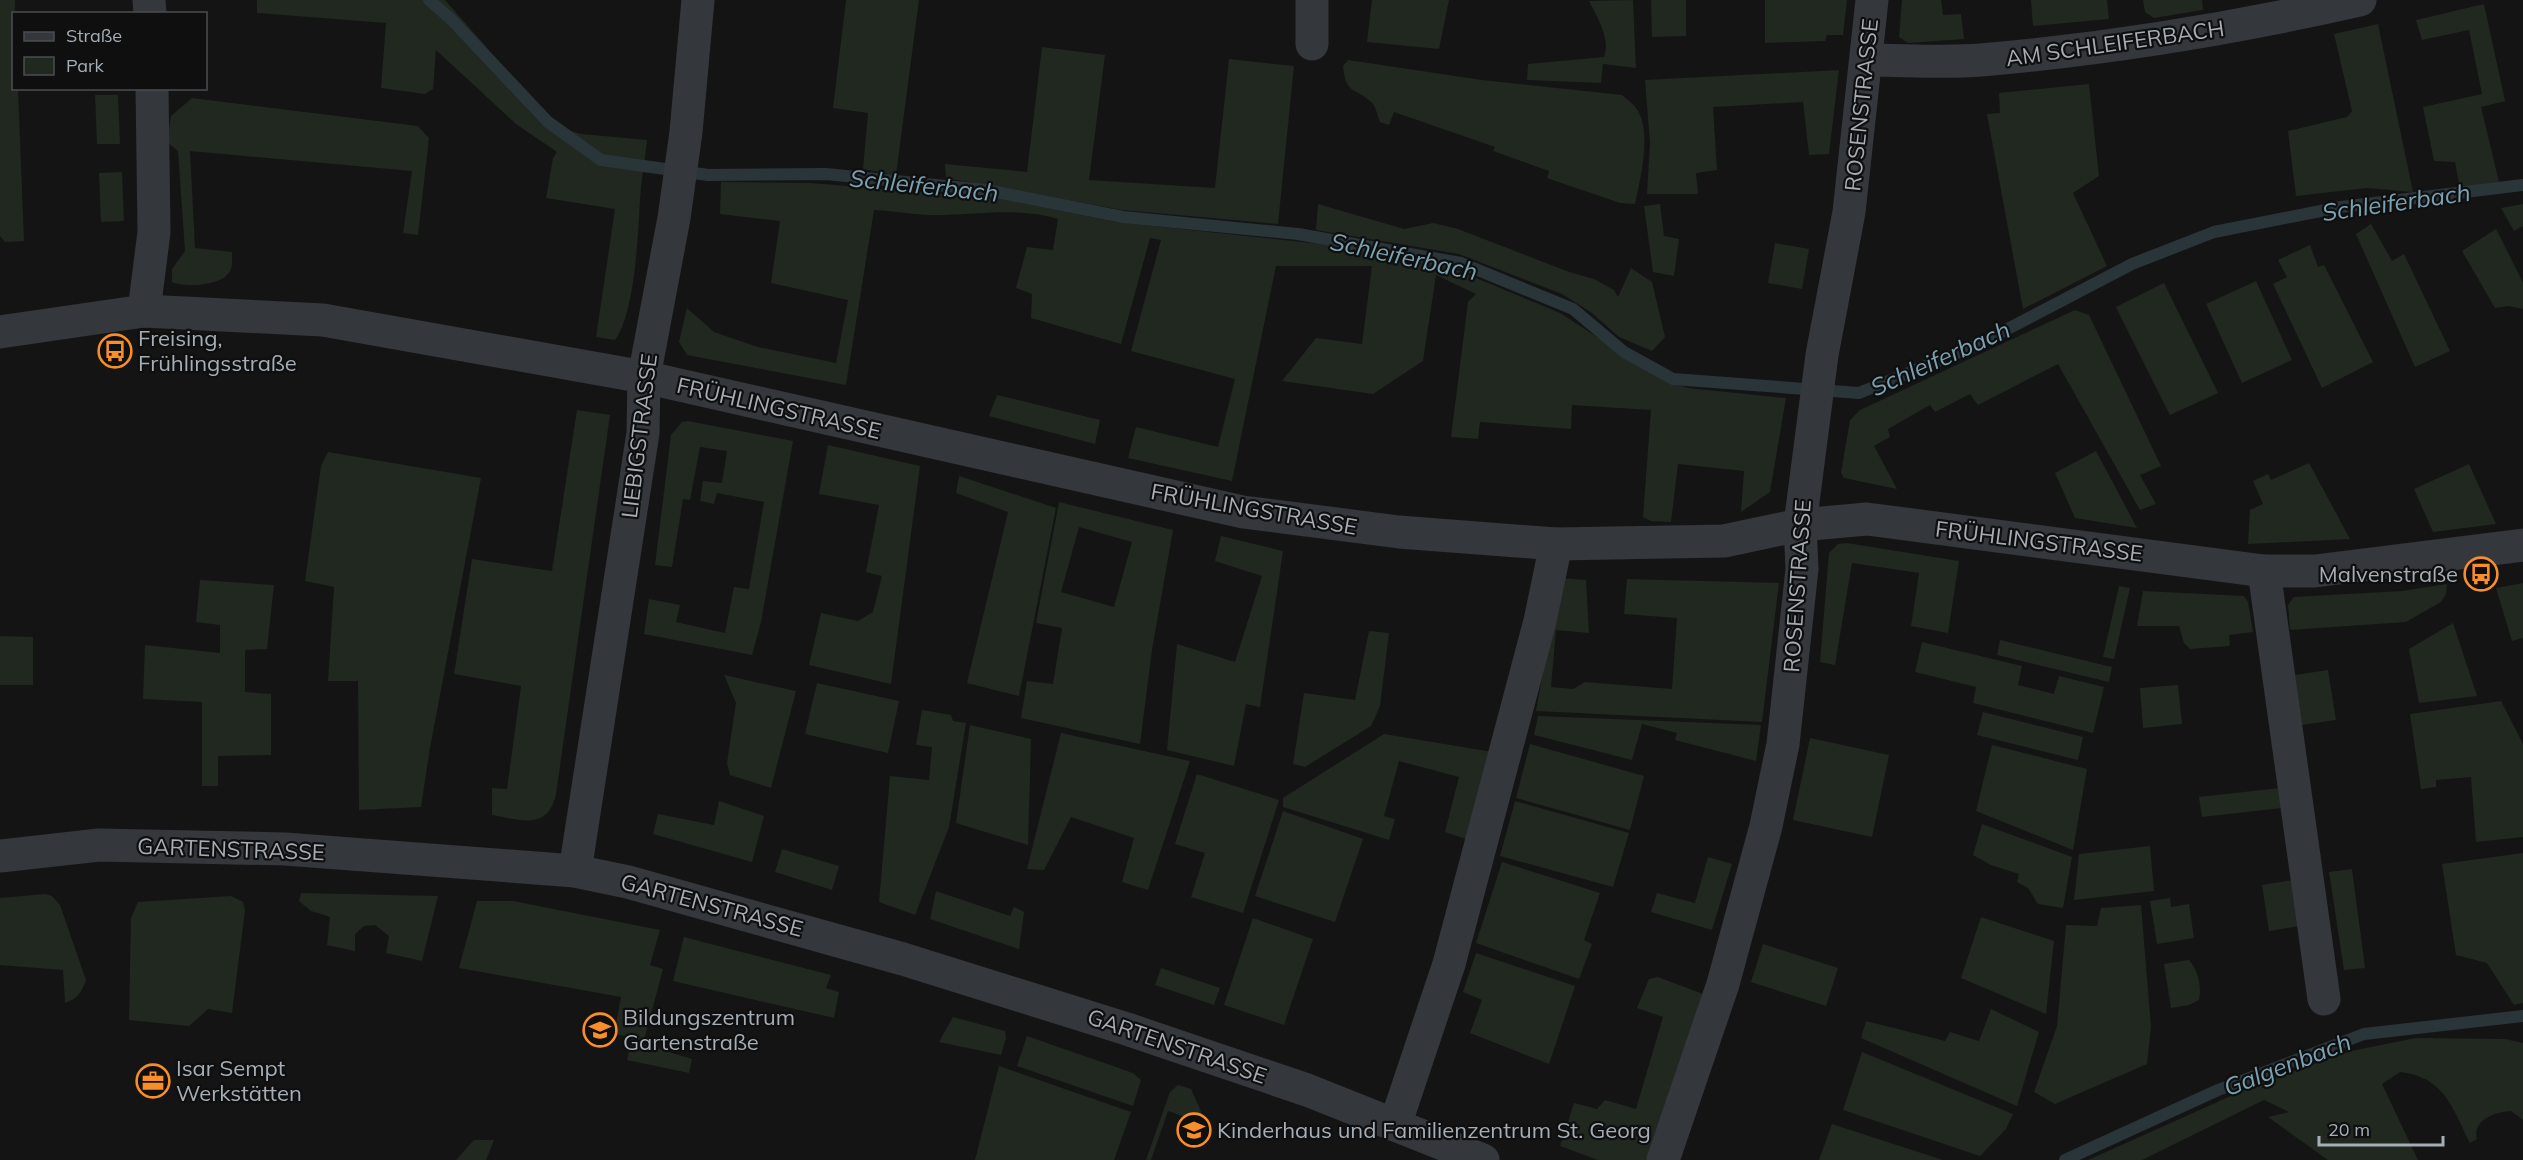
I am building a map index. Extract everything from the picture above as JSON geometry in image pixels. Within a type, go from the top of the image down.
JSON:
[{"type":"street","name":"LIEBIGSTRASSE","points":[[574,871],[643,433],[644,377],[674,218],[686,132],[698,0]]},
{"type":"street","points":[[1312,0],[1312,44]]},
{"type":"street","name":"ROSENSTRASSE","points":[[1663,1160],[1723,984],[1774,793],[1783,744],[1802,569],[1800,525],[1822,355],[1849,212],[1872,0]]},
{"type":"street","name":"AM SCHLEIFERBACH","points":[[1867,60],[1980,60],[2112,45],[2250,25],[2360,0]]},
{"type":"street","points":[[144,311],[154,232],[152,90]]},
{"type":"street","name":"FRÜHLINGSTRASSE","points":[[0,332],[144,311],[323,320],[644,377],[1243,512],[1399,532],[1556,544],[1724,542],[1800,525],[1868,519],[2264,571],[2315,571],[2523,545]]},
{"type":"street","points":[[1395,1125],[1449,964],[1540,621],[1556,544]]},
{"type":"street","points":[[2264,571],[2324,999]]},
{"type":"street","name":"GARTENSTRASSE","points":[[0,856],[99,845],[250,848],[574,871],[647,886],[1003,990],[1307,1090],[1483,1160]]},
{"type":"green space","points":[[0,0],[15,0],[15,12],[12,12],[12,90],[18,90],[24,241],[5,242],[0,236]]},
{"type":"green space","points":[[257,0],[445,0],[538,106],[562,129],[582,134],[647,140],[631,293],[622,328],[615,340],[596,337],[615,209],[546,198],[553,158],[557,152],[516,124],[436,50],[433,89],[425,94],[381,88],[386,23],[257,13]]},
{"type":"green space","points":[[846,0],[919,0],[896,175],[863,169],[868,113],[833,108]]},
{"type":"green space","points":[[1372,0],[1449,0],[1439,49],[1367,42]]},
{"type":"green space","points":[[1633,0],[1636,68],[1603,64],[1601,83],[1527,80],[1528,64],[1604,57],[1606,43],[1589,1]]},
{"type":"green space","points":[[1651,0],[1686,0],[1686,36],[1652,37]]},
{"type":"green space","points":[[1765,0],[1847,0],[1843,35],[1827,35],[1825,41],[1765,43]]},
{"type":"green space","points":[[1902,0],[1941,0],[1943,15],[1961,14],[1964,39],[1908,43],[1899,37]]},
{"type":"green space","points":[[2031,0],[2107,0],[2109,19],[2033,26]]},
{"type":"green space","points":[[2143,0],[2202,0],[2203,10],[2154,18],[2145,12]]},
{"type":"green space","points":[[2484,4],[2505,101],[2481,107],[2499,182],[2460,189],[2455,162],[2434,161],[2423,107],[2482,94],[2469,30],[2422,40],[2416,20]]},
{"type":"green space","points":[[2378,24],[2413,192],[2367,188],[2296,196],[2288,131],[2347,117],[2352,111],[2334,34]]},
{"type":"green space","points":[[1042,47],[1105,55],[1089,180],[1215,188],[1229,59],[1294,66],[1278,224],[1122,210],[946,178],[945,164],[1027,172]]},
{"type":"green space","points":[[1348,60],[1482,80],[1622,95],[1636,108],[1644,129],[1644,155],[1635,204],[1620,203],[1547,178],[1549,171],[1493,151],[1495,147],[1394,112],[1389,125],[1380,122],[1373,104],[1349,87],[1343,66]]},
{"type":"green space","points":[[1839,70],[1829,154],[1809,155],[1803,102],[1713,107],[1717,170],[1696,173],[1698,194],[1647,194],[1650,143],[1645,80]]},
{"type":"green space","points":[[2089,84],[2099,176],[2073,193],[2107,266],[2023,309],[1987,114],[2000,113],[1999,93]]},
{"type":"green space","points":[[95,95],[118,95],[120,144],[97,144]]},
{"type":"green space","points":[[192,98],[418,126],[429,138],[418,235],[403,233],[412,171],[190,151],[195,248],[232,252],[232,264],[226,276],[212,283],[186,285],[172,282],[172,269],[185,251],[178,151],[167,142],[171,116]]},
{"type":"green space","points":[[122,172],[124,221],[101,222],[99,173]]},
{"type":"green space","points":[[721,182],[811,183],[1003,199],[1116,222],[1330,245],[1447,266],[1560,313],[1665,381],[1688,388],[1786,398],[1770,492],[1741,512],[1744,471],[1678,464],[1671,522],[1651,521],[1643,517],[1651,410],[1572,405],[1571,429],[1480,422],[1478,439],[1451,437],[1468,302],[1476,294],[1436,275],[1423,361],[1373,394],[1282,381],[1316,338],[1362,344],[1372,266],[1276,266],[1232,481],[1128,458],[1136,427],[1218,447],[1235,379],[1131,351],[1161,240],[1150,238],[1121,344],[1031,318],[1032,294],[1016,288],[1027,247],[1053,250],[1058,219],[1043,215],[994,212],[929,215],[874,210],[846,385],[687,355],[679,342],[687,308],[714,332],[758,347],[836,363],[848,300],[771,283],[780,221],[720,214]]},
{"type":"green space","points":[[1318,204],[1404,229],[1433,223],[1458,229],[1569,272],[1594,279],[1614,290],[1618,297],[1631,268],[1652,282],[1665,337],[1652,351],[1619,337],[1592,313],[1562,294],[1459,254],[1316,230]]},
{"type":"green space","points":[[1660,204],[1664,236],[1679,239],[1674,276],[1653,272],[1644,206]]},
{"type":"green space","points":[[2523,204],[2523,226],[2514,231],[2501,208]]},
{"type":"green space","points":[[2371,224],[2392,261],[2404,254],[2450,351],[2415,367],[2356,234]]},
{"type":"green space","points":[[2496,229],[2523,283],[2523,309],[2509,306],[2495,308],[2462,251]]},
{"type":"green space","points":[[1775,243],[1809,249],[1802,289],[1768,283]]},
{"type":"green space","points":[[2310,245],[2318,267],[2324,265],[2373,362],[2322,388],[2273,284],[2287,277],[2278,260]]},
{"type":"green space","points":[[2256,281],[2292,360],[2242,383],[2206,304]]},
{"type":"green space","points":[[2164,283],[2218,393],[2170,415],[2116,307]]},
{"type":"green space","points":[[2075,310],[2089,315],[2161,466],[2140,475],[2156,504],[2140,510],[2058,364],[1978,405],[1970,394],[1935,412],[1930,405],[1888,429],[1890,437],[1874,446],[1897,489],[1844,478],[1841,473],[1850,420],[1860,410]]},
{"type":"green space","points":[[997,395],[1100,420],[1095,444],[989,416]]},
{"type":"green space","points":[[577,410],[610,415],[556,794],[547,814],[532,820],[513,819],[492,815],[492,788],[507,789],[521,686],[454,674],[472,559],[552,571]]},
{"type":"green space","points":[[688,421],[793,441],[761,622],[752,655],[644,634],[649,599],[680,605],[676,622],[725,633],[734,587],[749,589],[764,502],[717,493],[714,504],[700,501],[703,481],[722,483],[727,451],[700,447],[690,500],[683,499],[672,567],[655,565],[671,435],[682,422]]},
{"type":"green space","points":[[828,445],[920,466],[891,684],[809,665],[821,613],[858,621],[873,612],[882,576],[866,572],[879,505],[819,494]]},
{"type":"green space","points":[[2096,451],[2137,528],[2075,518],[2055,473]]},
{"type":"green space","points":[[328,452],[481,478],[421,807],[359,810],[358,681],[328,681],[334,587],[305,581],[321,466]]},
{"type":"green space","points":[[2309,463],[2350,539],[2248,544],[2250,510],[2263,504],[2253,481],[2268,474],[2271,480]]},
{"type":"green space","points":[[2469,464],[2496,524],[2433,532],[2414,489]]},
{"type":"green space","points":[[959,476],[1056,508],[1019,696],[967,683],[1008,512],[956,493]]},
{"type":"green space","points":[[1059,502],[1173,530],[1152,650],[1140,744],[1021,718],[1027,681],[1053,684],[1062,628],[1036,623]],"holes":[[[1079,527],[1132,542],[1114,607],[1061,592]]]},
{"type":"green space","points":[[1221,536],[1283,551],[1260,707],[1246,704],[1234,766],[1167,750],[1177,644],[1235,662],[1262,576],[1215,561]]},
{"type":"green space","points":[[1847,543],[1959,561],[1948,633],[1911,626],[1919,573],[1852,563],[1835,665],[1820,662],[1829,553],[1838,544]]},
{"type":"green space","points":[[1560,578],[1586,580],[1589,633],[1556,630],[1551,687],[1573,689],[1585,682],[1672,689],[1677,618],[1624,614],[1627,579],[1779,583],[1762,722],[1536,711]]},
{"type":"green space","points":[[200,580],[274,585],[267,649],[245,650],[245,692],[271,694],[271,755],[218,756],[218,786],[202,786],[202,702],[143,699],[145,645],[220,653],[220,625],[196,622]]},
{"type":"green space","points":[[2523,583],[2523,638],[2512,641],[2496,588]]},
{"type":"green space","points":[[2447,584],[2446,594],[2441,602],[2406,622],[2290,630],[2288,605],[2294,597],[2402,591]]},
{"type":"green space","points":[[2119,586],[2130,588],[2114,659],[2103,657]]},
{"type":"green space","points":[[2143,591],[2244,596],[2248,602],[2253,632],[2229,635],[2230,646],[2190,649],[2184,643],[2179,626],[2137,626]]},
{"type":"green space","points":[[2453,623],[2477,696],[2419,703],[2409,649]]},
{"type":"green space","points":[[1369,631],[1389,633],[1380,706],[1371,726],[1305,767],[1293,764],[1304,693],[1355,700]]},
{"type":"green space","points":[[0,636],[33,637],[33,685],[0,685]]},
{"type":"green space","points":[[2000,640],[2112,667],[2109,682],[1997,655]]},
{"type":"green space","points":[[1922,642],[2022,666],[2018,685],[2054,694],[2059,676],[2104,687],[2093,733],[1973,703],[1976,687],[1915,672]]},
{"type":"green space","points":[[2328,670],[2336,720],[2302,725],[2295,675]]},
{"type":"green space","points":[[724,675],[796,691],[771,788],[730,775],[727,763],[736,703]]},
{"type":"green space","points":[[817,683],[899,701],[888,753],[805,734]]},
{"type":"green space","points":[[2178,685],[2182,724],[2143,728],[2140,688]]},
{"type":"green space","points":[[2501,701],[2523,744],[2523,837],[2476,842],[2471,777],[2436,780],[2436,787],[2421,789],[2410,714]]},
{"type":"green space","points":[[922,710],[951,715],[953,721],[966,723],[949,827],[915,915],[879,902],[890,776],[929,780],[932,747],[916,745]]},
{"type":"green space","points":[[1983,712],[2083,737],[2078,760],[1977,735]]},
{"type":"green space","points":[[1538,716],[1761,725],[1756,761],[1675,740],[1677,733],[1642,724],[1632,760],[1534,735]]},
{"type":"green space","points":[[970,725],[1031,739],[1028,845],[956,823]]},
{"type":"green space","points":[[1061,733],[1190,761],[1148,890],[1122,882],[1134,838],[1071,817],[1044,870],[1027,869]]},
{"type":"green space","points":[[1384,734],[1493,752],[1469,840],[1445,832],[1459,777],[1399,761],[1384,816],[1395,819],[1389,840],[1283,807],[1283,798]]},
{"type":"green space","points":[[1810,738],[1889,755],[1872,837],[1793,820]]},
{"type":"green space","points":[[1530,744],[1644,776],[1630,830],[1516,798]]},
{"type":"green space","points":[[1992,745],[2087,769],[2073,850],[1976,811]]},
{"type":"green space","points":[[1197,774],[1279,800],[1243,913],[1191,897],[1205,853],[1175,844]]},
{"type":"green space","points":[[2280,788],[2282,808],[2202,817],[2199,797]]},
{"type":"green space","points":[[719,801],[764,816],[752,862],[653,834],[658,814],[714,825]]},
{"type":"green space","points":[[1515,801],[1629,833],[1613,887],[1500,856]]},
{"type":"green space","points":[[1283,811],[1363,839],[1335,922],[1255,896]]},
{"type":"green space","points":[[1982,824],[2072,857],[2063,908],[2038,904],[2028,888],[2017,882],[2019,874],[1991,865],[1973,855]]},
{"type":"green space","points":[[2150,846],[2154,891],[2074,900],[2079,854]]},
{"type":"green space","points":[[782,849],[839,866],[832,890],[775,872]]},
{"type":"green space","points":[[2523,853],[2523,1003],[2514,1005],[2487,963],[2456,955],[2442,864]]},
{"type":"green space","points":[[1708,857],[1732,864],[1712,930],[1651,912],[1657,893],[1695,903]]},
{"type":"green space","points":[[1502,862],[1600,893],[1584,940],[1592,944],[1579,979],[1476,943]]},
{"type":"green space","points":[[2352,869],[2365,968],[2344,970],[2329,872]]},
{"type":"green space","points":[[2293,880],[2300,926],[2269,931],[2262,885]]},
{"type":"green space","points":[[936,891],[1010,916],[1014,907],[1024,912],[1019,949],[930,919]]},
{"type":"green space","points":[[301,893],[438,896],[422,961],[386,953],[389,936],[375,925],[364,926],[355,934],[355,951],[327,945],[330,917],[311,911],[299,901]]},
{"type":"green space","points":[[45,894],[52,896],[60,905],[86,980],[78,995],[65,1003],[63,970],[0,965],[0,898]]},
{"type":"green space","points":[[231,896],[243,902],[245,911],[232,1013],[208,1009],[189,1026],[129,1020],[131,918],[138,902]]},
{"type":"green space","points":[[2170,898],[2171,907],[2189,904],[2194,938],[2157,944],[2150,901]]},
{"type":"green space","points":[[477,901],[513,901],[660,930],[650,965],[663,969],[643,1044],[692,1059],[689,1073],[627,1060],[632,1037],[614,1034],[621,997],[459,968]]},
{"type":"green space","points":[[2141,905],[2151,1027],[2147,1064],[2055,1104],[2034,1092],[2057,1026],[2066,925],[2097,926],[2101,908]]},
{"type":"green space","points":[[1981,917],[2054,941],[2046,1014],[1961,978]]},
{"type":"green space","points":[[1253,918],[1313,939],[1284,1025],[1224,1005]]},
{"type":"green space","points":[[684,937],[831,975],[826,988],[839,992],[834,1018],[673,981]]},
{"type":"green space","points":[[1763,944],[1838,968],[1826,1006],[1751,982]]},
{"type":"green space","points":[[1476,953],[1575,986],[1549,1064],[1470,1033],[1482,1000],[1463,992]]},
{"type":"green space","points":[[2189,960],[2198,979],[2199,1000],[2189,1005],[2171,1008],[2164,964]]},
{"type":"green space","points":[[1161,968],[1220,988],[1214,1005],[1155,985]]},
{"type":"green space","points":[[1658,977],[1703,994],[1647,1160],[1598,1160],[1560,1146],[1574,1103],[1597,1109],[1605,1100],[1636,1109],[1663,1017],[1637,1008],[1649,979]]},
{"type":"green space","points":[[1991,1009],[2039,1032],[2017,1106],[1861,1038],[1866,1021],[1945,1041],[1950,1032],[1979,1041]]},
{"type":"green space","points":[[953,1017],[1005,1031],[1006,1038],[1001,1055],[939,1042]]},
{"type":"green space","points":[[1027,1036],[1133,1073],[1141,1080],[1133,1106],[1017,1066]]},
{"type":"green space","points":[[2416,1038],[2505,1039],[2523,1043],[2523,1120],[2511,1111],[2492,1115],[2481,1122],[2476,1132],[2477,1139],[2470,1143],[2452,1106],[2437,1087],[2415,1075],[2400,1072],[2382,1084],[2418,1160],[2328,1160],[2268,1117],[2289,1112],[2264,1100],[2142,1160],[2088,1160],[2262,1082],[2351,1051]]},
{"type":"green space","points":[[1862,1052],[2013,1114],[2006,1129],[1980,1156],[1843,1110]]},
{"type":"green space","points":[[999,1066],[1131,1112],[1114,1160],[975,1160]]},
{"type":"green space","points":[[1178,1085],[1191,1089],[1207,1125],[1168,1111],[1151,1160],[1146,1160],[1170,1092]]},
{"type":"green space","points":[[1832,1124],[1943,1160],[1819,1160]]},
{"type":"green space","points":[[474,1140],[494,1140],[486,1160],[456,1160]]},
{"type":"waterway","name":"Schleiferbach","points":[[429,0],[451,19],[548,122],[601,160],[708,175],[826,174],[986,190],[1123,217],[1298,234],[1461,263],[1573,309],[1624,352],[1673,379],[1859,393],[1977,345],[2132,264],[2214,232],[2341,207],[2523,185]]},
{"type":"waterway","name":"Galgenbach","points":[[2065,1160],[2218,1090],[2364,1034],[2523,1016]]},
{"type":"place","name":"Freising, Frühlingsstraße","points":[[115,351]]},
{"type":"place","name":"Malvenstraße","points":[[2481,574]]},
{"type":"place","name":"Bildungszentrum Gartenstraße","points":[[600,1030]]},
{"type":"place","name":"Isar Sempt Werkstätten","points":[[153,1081]]},
{"type":"place","name":"Kinderhaus und Familienzentrum St. Georg","points":[[1194,1130]]}]
